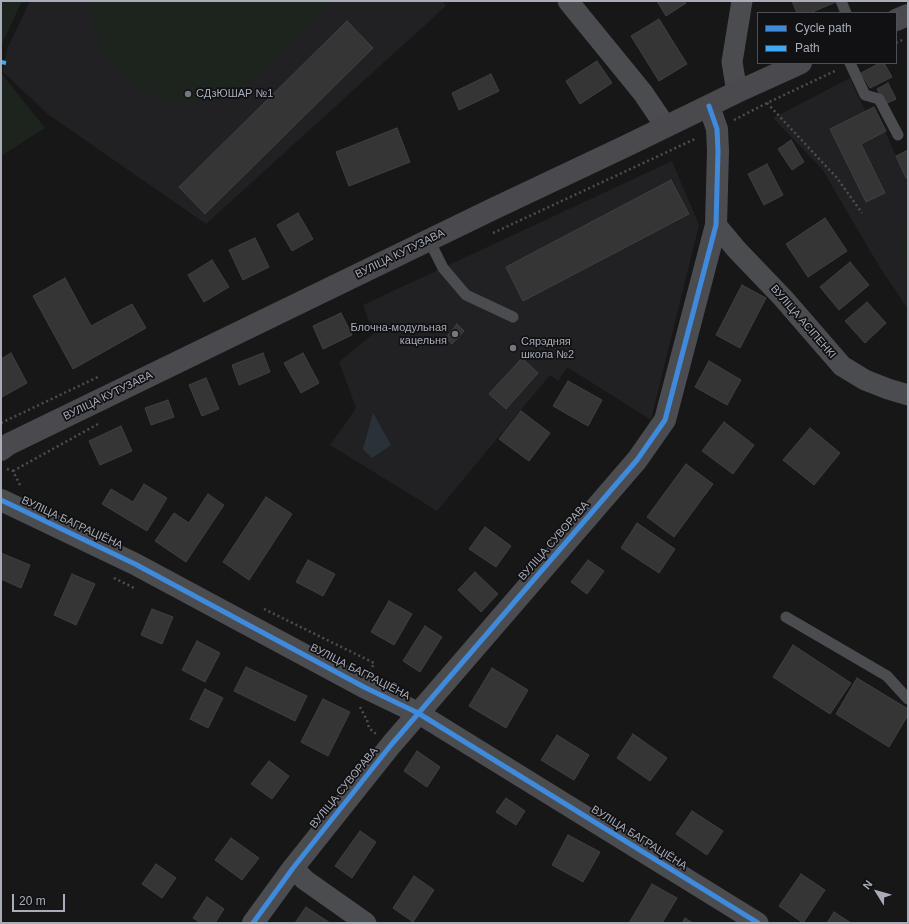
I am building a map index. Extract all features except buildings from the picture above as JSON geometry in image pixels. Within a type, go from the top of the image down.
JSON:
[{"type":"main road","points":[[897,20],[908,15]]},
{"type":"main road","name":"ВУЛІЦА КУТУЗАВА","points":[[1,450],[16,440],[429,240],[737,92],[799,64]]},
{"type":"street","points":[[568,1],[643,93],[666,127]]},
{"type":"street","points":[[737,92],[732,62],[742,1]]},
{"type":"street","name":"ВУЛІЦА СУВОРАВА","points":[[253,923],[293,868],[418,713],[637,460],[666,420],[716,225],[718,151],[717,129],[709,106]]},
{"type":"street","name":"ВУЛІЦА АСІПЕНКІ","points":[[716,225],[842,366],[865,380],[908,395]]},
{"type":"street","name":"ВУЛІЦА БАГРАЦІЁНА","points":[[1,500],[135,564],[357,683],[418,713],[758,923]]},
{"type":"street","points":[[293,868],[305,880],[366,923]]},
{"type":"lane","points":[[841,1],[846,12]]},
{"type":"lane","points":[[850,64],[865,95],[879,99],[898,135]]},
{"type":"lane","points":[[429,240],[443,268],[466,295],[513,317]]},
{"type":"lane","points":[[786,617],[887,676],[908,699]]},
{"type":"path","points":[[760,82],[767,103],[837,178],[862,213]]},
{"type":"shaded area","points":[[1,1],[22,1],[1,46]]},
{"type":"shaded area","name":"СДзЮШАР №1","points":[[30,1],[442,1],[446,6],[206,224],[49,115],[3,72],[7,49]]},
{"type":"shaded area","points":[[90,1],[333,1],[245,90],[212,101],[179,103],[150,94],[124,77],[100,47],[90,13]]},
{"type":"shaded area","points":[[1,73],[45,128],[1,156]]},
{"type":"shaded area","points":[[850,78],[865,111],[874,107],[906,178],[908,178],[908,309],[879,266],[822,169],[773,118]]},
{"type":"shaded area","name":"Сярэдняя школа №2","points":[[672,161],[699,225],[651,420],[567,367],[558,381],[550,375],[437,511],[330,445],[356,408],[339,362],[374,333],[363,305]]},
{"type":"shaded area","points":[[908,219],[908,278],[901,256],[902,236]]},
{"type":"shaded area","points":[[373,413],[391,445],[372,458],[363,449]]},
{"type":"marked path","points":[[1,62],[6,63]]},
{"type":"cycle path","points":[[253,923],[293,868],[391,745],[637,460],[665,420],[716,225],[718,151],[717,129],[709,106]]},
{"type":"cycle path","points":[[1,500],[135,564],[364,687],[418,713],[758,923]]},
{"type":"place","name":"СДзЮШАР №1","points":[[188,94]]},
{"type":"place","name":"Блочна-модульная кацельня","points":[[455,334]]},
{"type":"place","name":"Сярэдняя школа №2","points":[[513,348]]}]
